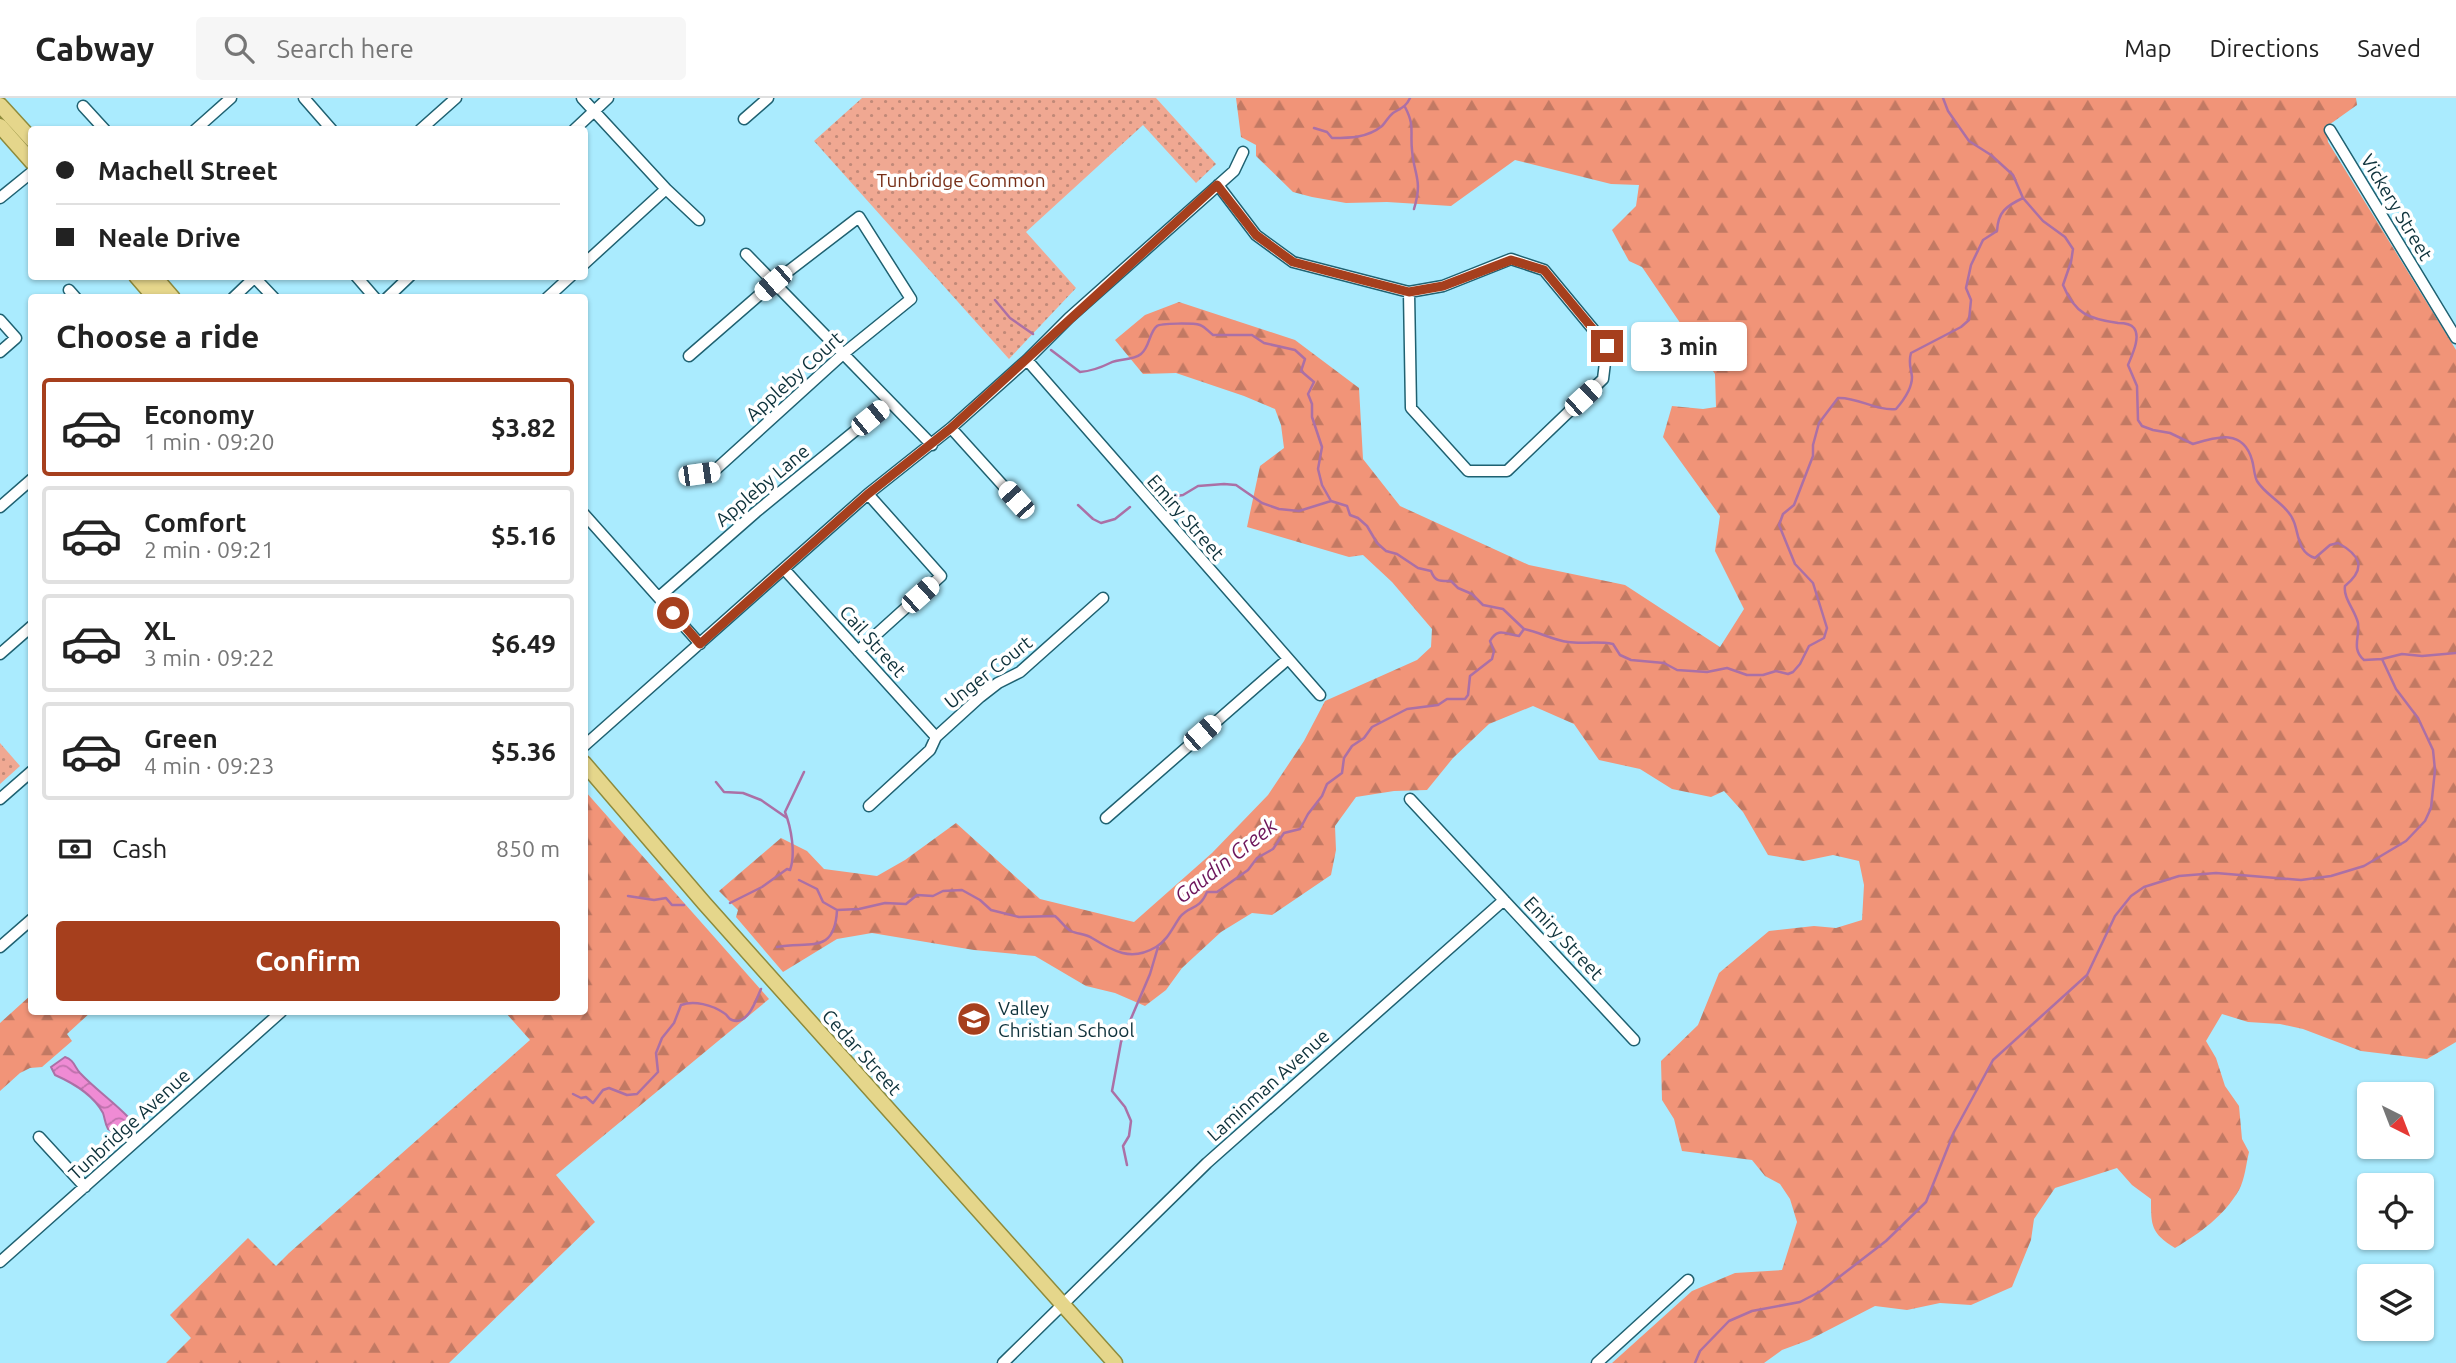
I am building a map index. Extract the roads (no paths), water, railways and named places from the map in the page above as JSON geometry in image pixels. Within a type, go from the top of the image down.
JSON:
[{"type":"main road","points":[[0,105],[28,136]]},
{"type":"main road","points":[[0,126],[28,158]]},
{"type":"main road","points":[[139,280],[152,294]]},
{"type":"main road","points":[[157,280],[170,294]]},
{"type":"main road","name":"Cedar Street","points":[[588,768],[704,903],[1115,1363]]},
{"type":"street","points":[[200,126],[231,98]]},
{"type":"street","points":[[304,98],[328,126]]},
{"type":"street","points":[[424,126],[456,98]]},
{"type":"street","points":[[582,98],[666,189],[699,220]]},
{"type":"street","points":[[578,126],[608,98]]},
{"type":"street","points":[[744,119],[768,98]]},
{"type":"street","points":[[83,106],[101,126]]},
{"type":"street","name":"Vickery Street","points":[[2330,130],[2456,338]]},
{"type":"street","points":[[588,742],[868,494],[932,445],[1027,360],[1069,318],[1234,171],[1243,152]]},
{"type":"street","points":[[0,198],[28,175]]},
{"type":"street","points":[[1217,185],[1256,235],[1293,262],[1409,292],[1443,286],[1511,260],[1544,270],[1607,346],[1603,379],[1507,471],[1468,471],[1411,408],[1409,292]]},
{"type":"street","points":[[588,260],[666,189]]},
{"type":"street","name":"Appleby Court","points":[[699,474],[713,472],[842,354],[911,299],[859,217],[773,283]]},
{"type":"street","points":[[746,254],[932,445]]},
{"type":"street","points":[[237,294],[252,280]]},
{"type":"street","points":[[258,280],[270,294]]},
{"type":"street","points":[[359,280],[372,294]]},
{"type":"street","points":[[391,294],[407,280]]},
{"type":"street","points":[[551,294],[567,280]]},
{"type":"street","points":[[689,356],[773,283]]},
{"type":"street","points":[[0,320],[16,338],[0,352]]},
{"type":"street","name":"Emiry Street","points":[[1027,360],[1320,695]]},
{"type":"street","name":"Appleby Lane","points":[[659,597],[756,512],[889,402]]},
{"type":"street","points":[[951,428],[1016,500]]},
{"type":"street","points":[[0,507],[28,482]]},
{"type":"street","points":[[858,650],[941,576],[868,494]]},
{"type":"street","points":[[588,517],[700,644]]},
{"type":"street","name":"Cail Street","points":[[784,569],[936,737]]},
{"type":"street","name":"Unger Court","points":[[869,806],[930,750],[936,737],[980,697],[998,683],[1020,672],[1103,598]]},
{"type":"street","points":[[0,654],[28,630]]},
{"type":"street","points":[[1106,818],[1288,659]]},
{"type":"street","points":[[0,799],[28,774]]},
{"type":"street","name":"Emiry Street","points":[[1410,799],[1634,1040]]},
{"type":"street","name":"Laminman Avenue","points":[[1003,1363],[1207,1163],[1504,900]]},
{"type":"street","points":[[0,947],[28,922]]},
{"type":"street","name":"Tunbridge Avenue","points":[[1,1259],[85,1188],[278,1015]]},
{"type":"street","points":[[39,1137],[85,1188]]},
{"type":"street","points":[[1597,1363],[1688,1280]]},
{"type":"water","points":[[65,1057],[129,1118],[127,1122],[113,1132],[108,1129],[103,1113],[94,1100],[55,1075],[51,1067]]},
{"type":"waterway","points":[[1314,128],[1327,132],[1332,138],[1364,135],[1382,126],[1410,98]]},
{"type":"waterway","points":[[1943,98],[1948,111],[1969,141],[1991,155],[2013,175],[2023,198],[2043,221],[2065,237],[2073,249],[2063,285],[2073,303],[2091,317],[2131,325],[2134,328],[2136,341],[2128,365],[2137,386],[2138,420],[2142,426],[2170,433],[2193,444],[2228,437],[2242,443],[2252,460],[2257,481],[2291,516],[2305,552],[2315,558],[2330,545],[2338,543],[2356,557],[2358,568],[2345,586],[2345,591],[2358,623],[2357,647],[2364,660],[2402,654],[2422,656],[2456,653]]},
{"type":"waterway","points":[[1405,107],[1411,124],[1418,184],[1414,209]]},
{"type":"waterway","name":"Gaudin Creek","points":[[799,880],[817,889],[823,902],[837,910],[859,909],[885,903],[906,904],[917,895],[933,896],[943,891],[962,890],[991,910],[1019,917],[1055,916],[1071,931],[1090,937],[1115,951],[1138,954],[1167,938],[1180,917],[1201,902],[1207,892],[1217,892],[1248,870],[1257,858],[1273,849],[1284,833],[1300,829],[1327,784],[1342,773],[1344,758],[1352,746],[1364,738],[1372,727],[1407,709],[1438,705],[1447,699],[1465,699],[1470,676],[1492,659],[1494,651],[1490,641],[1496,634],[1502,632],[1519,636],[1524,629],[1568,642],[1613,644],[1620,655],[1631,660],[1664,663],[1677,670],[1707,672],[1727,668],[1747,675],[1763,675],[1776,671],[1788,674],[1793,672],[1809,646],[1824,638],[1827,628],[1813,583],[1795,564],[1779,525],[1783,514],[1794,505],[1813,456],[1819,423],[1838,398],[1896,409],[1910,386],[1911,353],[1961,327],[1969,320],[1971,300],[1966,288],[1971,265],[1983,240],[1997,231],[2004,210],[2023,198]]},
{"type":"waterway","points":[[995,300],[1010,318],[1033,334]]},
{"type":"waterway","points":[[1051,350],[1080,372],[1088,371],[1137,356],[1144,351],[1157,326],[1165,324],[1200,325],[1213,335],[1252,335],[1264,343],[1295,350],[1305,359],[1301,371],[1314,382],[1308,394],[1322,447],[1318,469],[1322,485],[1331,501],[1347,506],[1350,515],[1367,526],[1377,543],[1386,551],[1397,554],[1418,568],[1431,571],[1438,580],[1451,581],[1458,588],[1472,594],[1483,605],[1503,609],[1524,629]]},
{"type":"waterway","points":[[1157,499],[1183,495],[1198,486],[1224,484],[1236,485],[1262,503],[1279,509],[1299,511],[1331,501]]},
{"type":"waterway","points":[[1078,505],[1101,523],[1115,519],[1130,507]]},
{"type":"waterway","points":[[1695,1363],[1700,1351],[1729,1321],[1752,1311],[1800,1302],[1821,1291],[1886,1241],[1926,1202],[1954,1132],[1993,1060],[2087,975],[2115,916],[2131,896],[2144,887],[2179,876],[2216,873],[2301,880],[2331,876],[2364,866],[2406,841],[2425,821],[2431,808],[2435,770],[2433,750],[2418,718],[2396,689],[2382,659]]},
{"type":"waterway","points":[[790,870],[792,841],[785,812],[804,772]]},
{"type":"waterway","points":[[716,782],[724,792],[743,793],[761,800],[787,818]]},
{"type":"waterway","points":[[730,903],[762,887],[787,869],[790,870]]},
{"type":"waterway","points":[[628,896],[654,900],[666,898],[672,905],[684,905]]},
{"type":"waterway","points":[[777,947],[810,945],[826,940],[835,924],[837,910]]},
{"type":"waterway","points":[[1127,1165],[1123,1146],[1129,1136],[1131,1121],[1125,1107],[1112,1091],[1121,1042],[1150,974],[1158,947]]},
{"type":"waterway","points":[[573,1094],[586,1097],[593,1103],[603,1090],[609,1088],[627,1095],[637,1094],[658,1072],[656,1053],[662,1038],[674,1023],[681,1005],[697,1003],[709,1006],[738,1021],[751,1011],[761,989]]},
{"type":"place","name":"Valley Christian School","points":[[974,1019]]},
{"type":"park label","name":"Tunbridge Common","points":[[961,180]]}]
